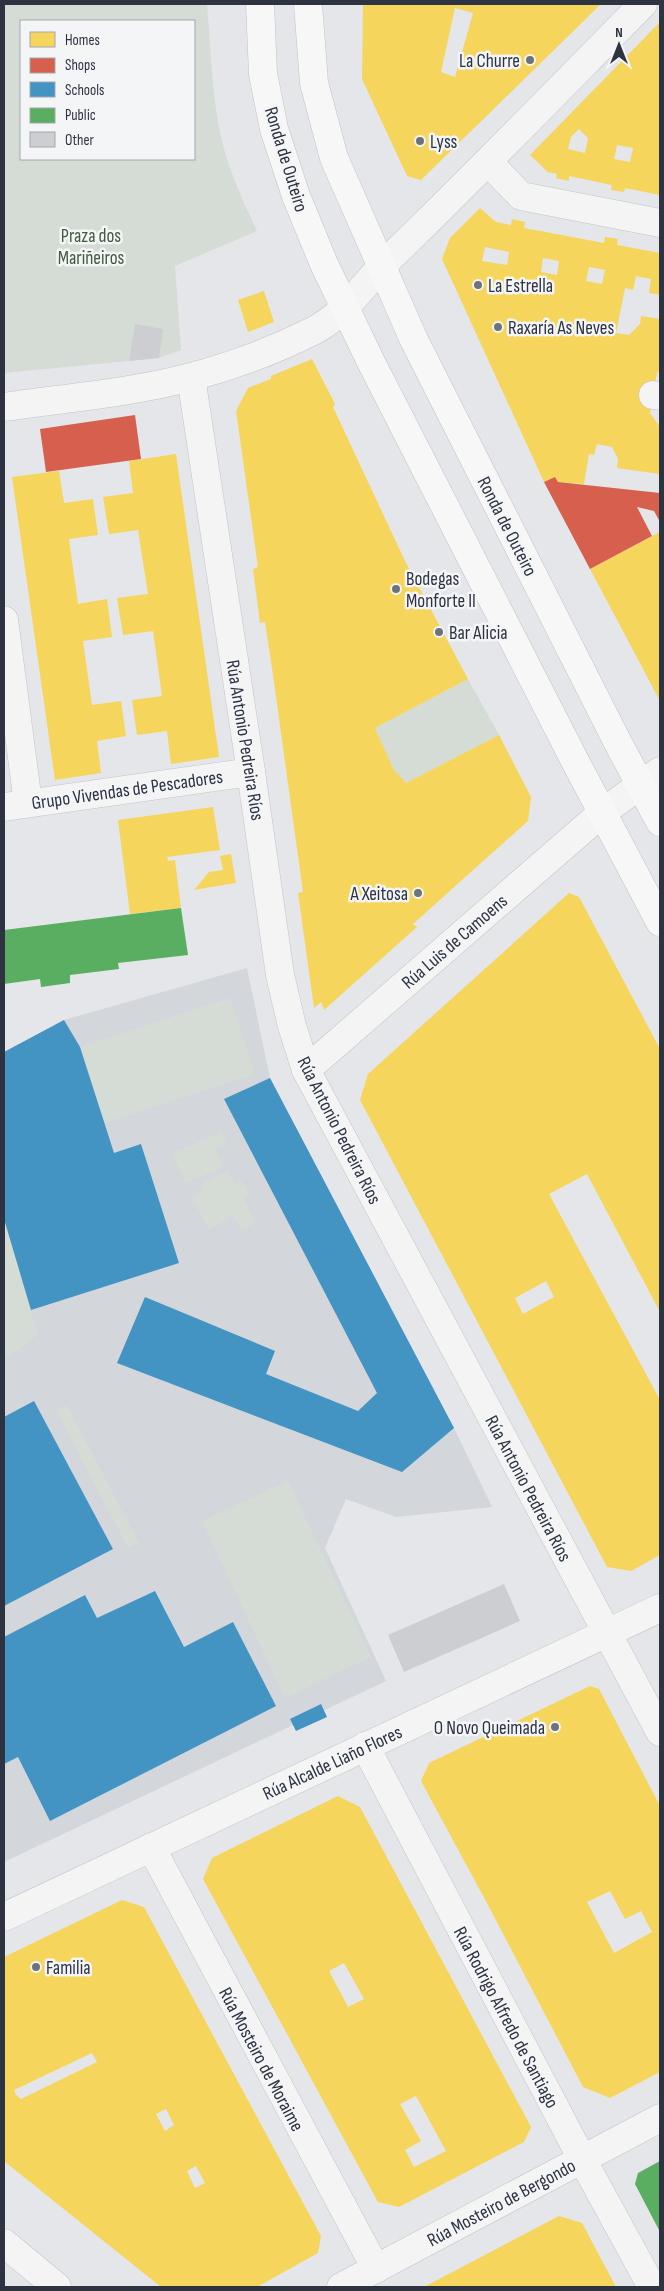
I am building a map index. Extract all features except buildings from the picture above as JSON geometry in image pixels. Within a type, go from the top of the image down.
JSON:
[{"type":"main road","name":"Ronda de Outeiro","points":[[260,4],[263,74],[274,129],[296,196],[343,308],[575,761],[660,922]]},
{"type":"main road","name":"Ronda de Outeiro","points":[[308,4],[314,83],[334,158],[414,340],[650,777],[660,822]]},
{"type":"street","points":[[4,407],[120,390],[191,377],[252,356],[314,330],[343,308],[382,266],[488,162],[643,4]]},
{"type":"street","points":[[488,162],[521,196],[660,223]]},
{"type":"street","name":"Rúa Antonio Pedreira Ríos","points":[[191,377],[280,975],[292,1026],[306,1070],[660,1732]]},
{"type":"street","points":[[4,620],[16,805]]},
{"type":"street","name":"Grupo Vivendas de Pescadores","points":[[16,805],[251,772]]},
{"type":"street","points":[[603,812],[650,777]]},
{"type":"street","name":"Rúa Luis de Camoens","points":[[306,1070],[603,812]]},
{"type":"street","name":"Rúa Alcalde Liaño Flores","points":[[4,1917],[660,1608]]},
{"type":"street","name":"Rúa Rodrigo Alfredo de Santiago","points":[[365,1746],[582,2159],[652,2287]]},
{"type":"street","name":"Rúa Mosteiro de Moraime","points":[[151,1848],[376,2268]]},
{"type":"street","name":"Rúa Mosteiro de Bergondo","points":[[341,2287],[660,2118]]},
{"type":"street","points":[[4,2243],[57,2287]]},
{"type":"shaded area","points":[[247,968],[270,1078],[454,1428],[492,1507],[396,1517],[346,1499],[325,1548],[386,1681],[4,1862],[4,1359],[37,1335],[4,1219],[4,1052],[64,1020]]},
{"type":"green space","name":"Praza dos Mariñeiros","points":[[4,4],[207,4],[214,93],[219,128],[234,178],[257,231],[175,266],[181,350],[159,358],[4,373]]},
{"type":"green space","points":[[468,679],[499,735],[406,783],[394,770],[375,728]]},
{"type":"green space","points":[[230,998],[255,1074],[104,1123],[80,1047]]},
{"type":"green space","points":[[221,1132],[227,1145],[216,1149],[224,1167],[185,1183],[172,1153]]},
{"type":"green space","points":[[228,1170],[235,1184],[242,1181],[249,1195],[243,1199],[256,1222],[242,1230],[233,1216],[209,1230],[192,1198],[203,1191],[200,1185]]},
{"type":"green space","points":[[4,1219],[37,1335],[4,1359]]},
{"type":"green space","points":[[67,1405],[139,1543],[128,1548],[56,1410]]},
{"type":"green space","points":[[288,1481],[371,1657],[285,1698],[202,1521]]},
{"type":"place","name":"La Churre","points":[[530,60]]},
{"type":"place","name":"Lyss","points":[[420,141]]},
{"type":"place","name":"La Estrella","points":[[478,285]]},
{"type":"place","name":"Raxaría As Neves","points":[[498,327]]},
{"type":"place","name":"Bodegas Monforte II","points":[[396,589]]},
{"type":"place","name":"Bar Alicia","points":[[439,632]]},
{"type":"place","name":"A Xeitosa","points":[[418,893]]},
{"type":"place","name":"O Novo Queimada","points":[[555,1727]]},
{"type":"place","name":"Familia","points":[[36,1967]]}]
